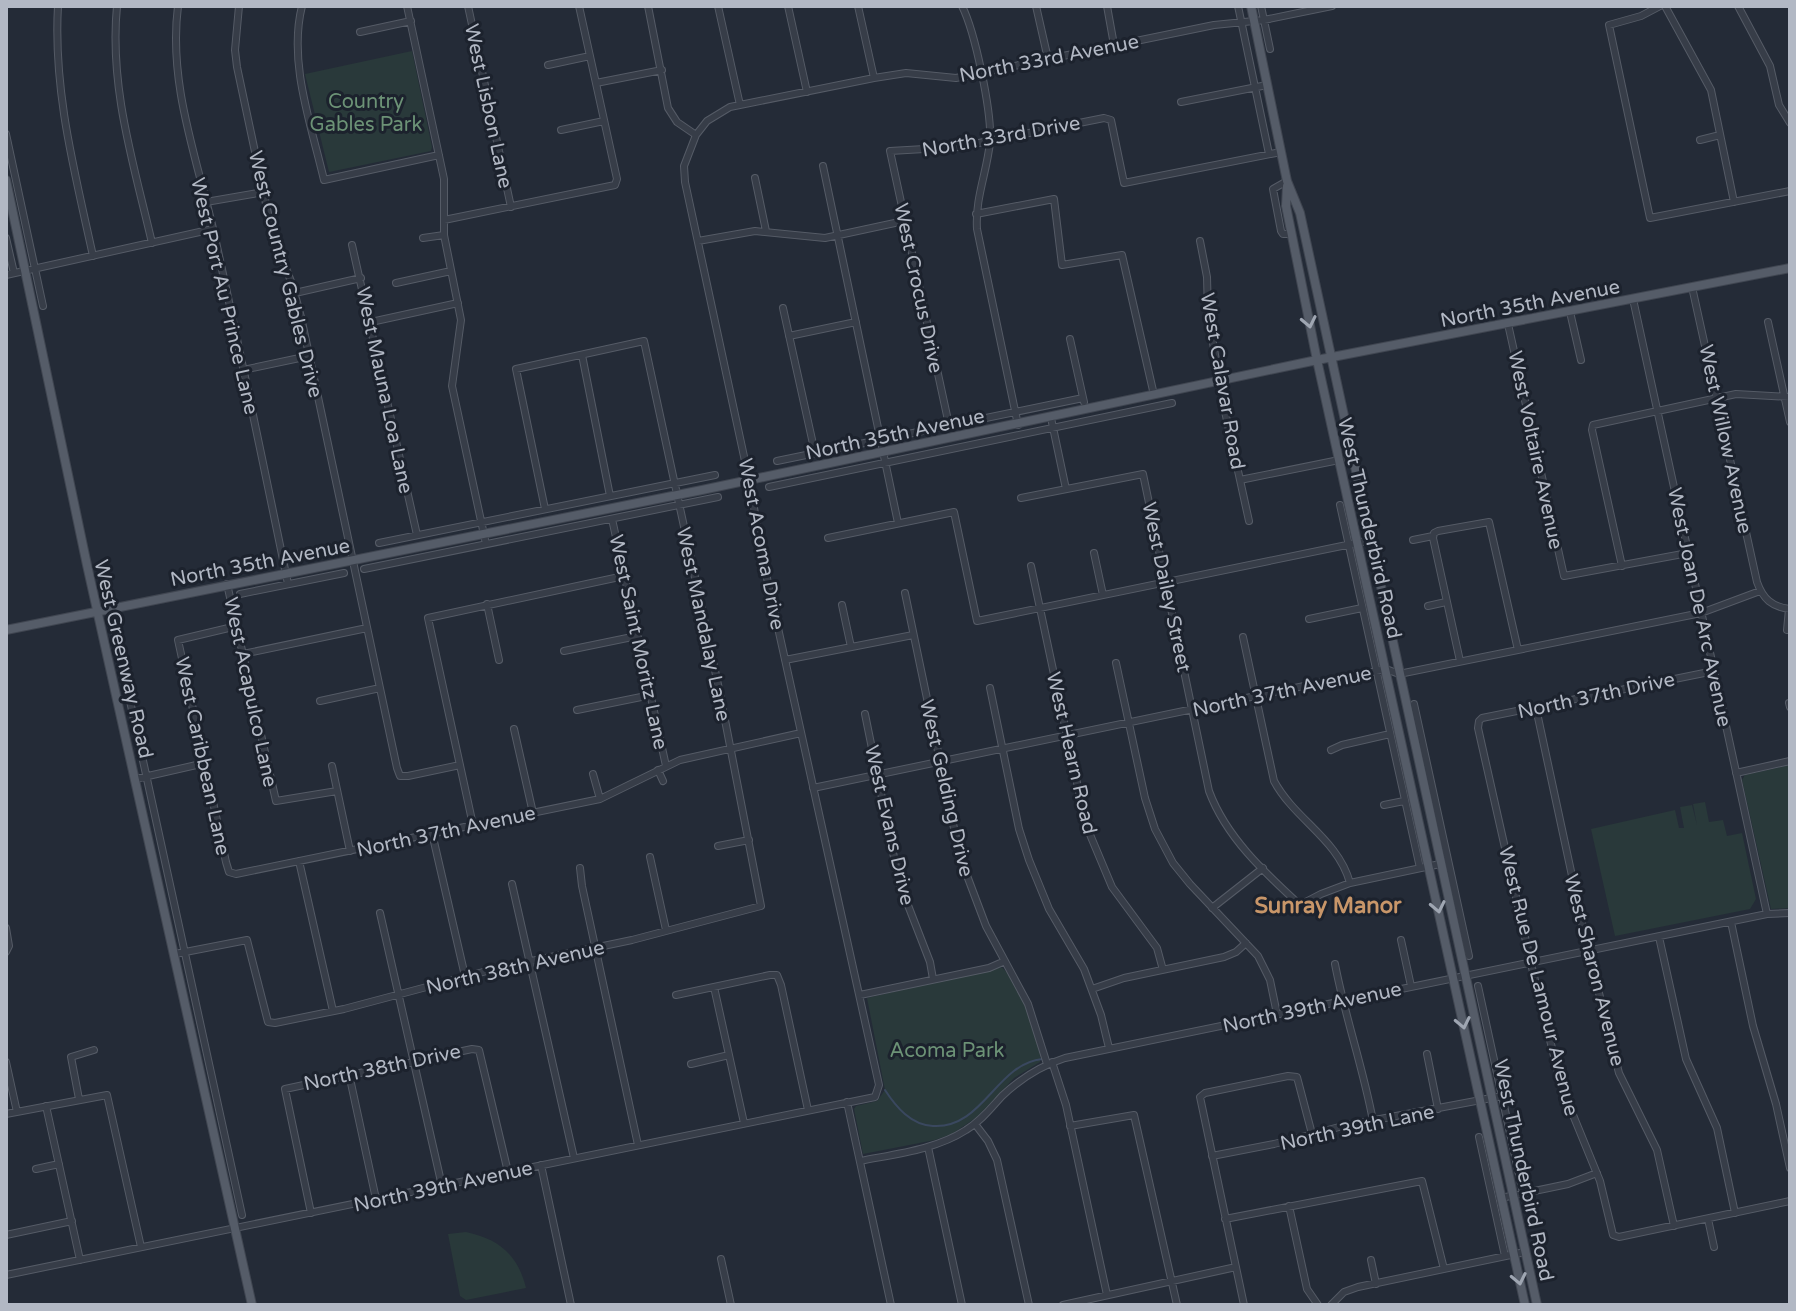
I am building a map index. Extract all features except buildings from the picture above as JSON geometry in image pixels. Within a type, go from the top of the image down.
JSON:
[{"type":"main road","name":"West Thunderbird Road","points":[[1251,6],[1287,181],[1299,209],[1399,674],[1412,709],[1436,824],[1440,864],[1466,952],[1465,975],[1469,995],[1537,1305]]},
{"type":"main road","name":"West Greenway Road","points":[[6,180],[31,269],[97,610],[135,779],[180,953],[222,1143],[235,1229],[252,1305]]},
{"type":"main road","name":"West Thunderbird Road","points":[[1287,181],[1286,206],[1290,229],[1339,460],[1352,544],[1420,828],[1424,867],[1453,978],[1489,1142],[1509,1256],[1525,1305]]},
{"type":"main road","points":[[1290,229],[1301,253],[1311,265]]},
{"type":"main road","name":"North 35th Avenue","points":[[6,630],[484,534],[677,500],[749,480],[885,457],[1018,425],[1052,423],[1086,410],[1220,380],[1790,268]]},
{"type":"street","points":[[58,6],[56,59],[59,95],[93,256]]},
{"type":"street","points":[[117,6],[118,91],[152,243]]},
{"type":"street","name":"West Port Au Prince Lane","points":[[178,6],[176,70],[288,584]]},
{"type":"street","name":"West Country Gables Drive","points":[[239,6],[235,50],[237,67],[272,232],[295,293],[400,776],[460,765]]},
{"type":"street","points":[[302,6],[296,28],[297,57],[324,180],[439,155]]},
{"type":"street","points":[[407,6],[445,190],[444,235],[461,329],[452,386],[486,544]]},
{"type":"street","name":"West Lisbon Lane","points":[[468,6],[511,207]]},
{"type":"street","points":[[444,220],[615,185],[617,179],[579,6]]},
{"type":"street","points":[[648,6],[668,108],[677,122],[696,135]]},
{"type":"street","points":[[718,6],[740,105]]},
{"type":"street","points":[[788,6],[807,92]]},
{"type":"street","points":[[858,6],[874,78]]},
{"type":"street","points":[[962,6],[970,28],[989,118],[990,142],[976,214],[979,243],[1018,425]]},
{"type":"street","points":[[1036,6],[1048,59]]},
{"type":"street","points":[[1107,6],[1114,45]]},
{"type":"street","points":[[1238,6],[1269,154],[1281,152]]},
{"type":"street","points":[[1261,6],[1270,49]]},
{"type":"street","name":"North 33rd Avenue","points":[[696,135],[715,116],[740,105],[906,73],[956,78],[1114,45],[1332,6]]},
{"type":"street","points":[[1734,202],[1711,90],[1662,6],[1609,25],[1650,218],[1734,202],[1790,191]]},
{"type":"street","points":[[1738,6],[1770,66],[1779,105],[1790,122]]},
{"type":"street","points":[[360,32],[411,21]]},
{"type":"street","points":[[548,65],[590,56]]},
{"type":"street","points":[[596,83],[662,70]]},
{"type":"street","points":[[1181,102],[1267,85]]},
{"type":"street","name":"North 33rd Drive","points":[[890,151],[942,150],[1104,118],[1111,120],[1124,183],[1269,154]]},
{"type":"street","points":[[561,130],[604,121]]},
{"type":"street","name":"West Greenway Road","points":[[6,134],[31,269],[43,306]]},
{"type":"street","name":"West Acoma Drive","points":[[696,135],[684,166],[698,241],[785,660],[879,1085],[878,1094]]},
{"type":"street","points":[[1700,140],[1720,135]]},
{"type":"street","name":"West Crocus Drive","points":[[890,151],[949,425]]},
{"type":"street","points":[[823,166],[898,523]]},
{"type":"street","points":[[755,178],[766,231]]},
{"type":"street","points":[[206,202],[264,192]]},
{"type":"street","points":[[976,214],[1054,199],[1062,265],[1122,255],[1154,395]]},
{"type":"street","points":[[698,241],[742,231],[766,231],[803,238],[837,235],[904,221]]},
{"type":"street","points":[[6,238],[10,274],[213,229]]},
{"type":"street","points":[[423,238],[444,235]]},
{"type":"street","name":"West Calavar Road","points":[[1200,241],[1207,277],[1208,314],[1249,521]]},
{"type":"street","name":"West Mauna Loa Lane","points":[[352,245],[417,535]]},
{"type":"street","points":[[396,283],[451,271]]},
{"type":"street","points":[[295,293],[361,278]]},
{"type":"street","name":"West Willow Avenue","points":[[1692,287],[1760,591]]},
{"type":"street","name":"West Joan De Arc Avenue","points":[[1633,299],[1767,914]]},
{"type":"street","points":[[371,322],[458,303]]},
{"type":"street","points":[[783,308],[815,453]]},
{"type":"street","points":[[1570,312],[1581,360]]},
{"type":"street","points":[[789,336],[856,322]]},
{"type":"street","points":[[1768,322],[1787,397],[1790,422]]},
{"type":"street","name":"West Voltaire Avenue","points":[[1508,324],[1564,576],[1622,566]]},
{"type":"street","points":[[1070,339],[1086,410]]},
{"type":"street","name":"West Mandalay Lane","points":[[582,355],[644,341],[719,689],[761,906]]},
{"type":"street","points":[[545,509],[516,369],[582,355],[610,496]]},
{"type":"street","points":[[243,370],[309,356]]},
{"type":"street","points":[[1688,553],[1622,566],[1593,425],[1717,397],[1749,393],[1787,397]]},
{"type":"street","name":"North 35th Avenue","points":[[777,461],[1083,398]]},
{"type":"street","name":"North 35th Avenue","points":[[769,487],[885,457],[1052,423],[1172,403]]},
{"type":"street","points":[[1021,498],[1066,489],[1052,423]]},
{"type":"street","points":[[1240,480],[1339,460],[1352,453]]},
{"type":"street","name":"West Dailey Street","points":[[1066,489],[1143,474],[1206,780],[1215,807],[1233,837],[1300,905],[1350,883]]},
{"type":"street","name":"North 35th Avenue","points":[[379,543],[715,475]]},
{"type":"street","name":"North 35th Avenue","points":[[364,569],[612,519],[677,500],[718,497]]},
{"type":"street","name":"West Thunderbird Road","points":[[1340,505],[1352,544],[1362,608],[1381,670],[1404,801],[1424,867]]},
{"type":"street","points":[[828,538],[954,512],[977,621],[1371,540]]},
{"type":"street","name":"West Saint Moritz Lane","points":[[612,519],[666,766]]},
{"type":"street","points":[[1413,540],[1489,522],[1518,650]]},
{"type":"street","points":[[1433,534],[1460,661]]},
{"type":"street","points":[[1094,553],[1103,595]]},
{"type":"street","name":"West Hearn Road","points":[[1031,566],[1080,804],[1093,847],[1112,887],[1157,948],[1163,970]]},
{"type":"street","name":"North 35th Avenue","points":[[240,594],[344,573]]},
{"type":"street","points":[[473,825],[428,618],[624,576]]},
{"type":"street","name":"West Acapulco Lane","points":[[227,584],[276,801],[337,791]]},
{"type":"street","points":[[1760,591],[1772,604],[1789,609],[1787,630]]},
{"type":"street","name":"North 37th Avenue","points":[[813,788],[1381,670],[1399,674],[1701,613],[1760,591]]},
{"type":"street","name":"West Gelding Drive","points":[[905,593],[968,883],[986,926],[1028,1004],[1049,1063],[1070,1126],[1107,1295]]},
{"type":"street","points":[[1428,606],[1446,602]]},
{"type":"street","points":[[487,604],[499,660]]},
{"type":"street","points":[[842,605],[851,647]]},
{"type":"street","points":[[1309,619],[1362,608]]},
{"type":"street","name":"West Greenway Road","points":[[113,623],[147,776],[180,953]]},
{"type":"street","name":"West Caribbean Lane","points":[[229,872],[178,640],[237,626]]},
{"type":"street","points":[[243,654],[367,628]]},
{"type":"street","points":[[785,660],[913,635]]},
{"type":"street","points":[[564,651],[637,636]]},
{"type":"street","points":[[1243,637],[1274,781],[1283,795],[1336,851],[1350,883],[1440,864]]},
{"type":"street","points":[[1116,663],[1145,798],[1155,829],[1173,863],[1265,966],[1277,1014]]},
{"type":"street","name":"North 37th Drive","points":[[1479,721],[1714,671]]},
{"type":"street","points":[[320,701],[380,688]]},
{"type":"street","points":[[990,688],[1019,829],[1029,860],[1049,909],[1077,955],[1092,989],[1109,1048]]},
{"type":"street","points":[[577,710],[651,695]]},
{"type":"street","name":"West Sharon Avenue","points":[[1536,708],[1588,950],[1619,1073],[1657,1150],[1674,1226]]},
{"type":"street","name":"West Evans Drive","points":[[865,714],[899,882],[930,962],[933,979]]},
{"type":"street","name":"West Rue De Lamour Avenue","points":[[1479,721],[1530,962],[1566,1101],[1597,1173],[1613,1235],[1619,1237],[1674,1226]]},
{"type":"street","points":[[514,729],[533,813]]},
{"type":"street","name":"North 37th Avenue","points":[[229,872],[236,874],[600,799],[666,766],[801,733]]},
{"type":"street","points":[[1331,750],[1390,734]]},
{"type":"street","points":[[1736,773],[1790,761]]},
{"type":"street","points":[[135,779],[205,763]]},
{"type":"street","points":[[332,766],[350,851]]},
{"type":"street","points":[[658,770],[663,781]]},
{"type":"street","points":[[593,774],[600,799]]},
{"type":"street","points":[[1384,805],[1404,801]]},
{"type":"street","points":[[1420,828],[1436,824]]},
{"type":"street","name":"West Thunderbird Road","points":[[1436,824],[1466,952]]},
{"type":"street","points":[[432,833],[465,976]]},
{"type":"street","points":[[718,846],[749,840]]},
{"type":"street","points":[[650,857],[666,930]]},
{"type":"street","points":[[299,861],[333,1011]]},
{"type":"street","points":[[580,868],[638,1145]]},
{"type":"street","points":[[1212,908],[1263,868]]},
{"type":"street","points":[[512,884],[574,1158]]},
{"type":"street","name":"North 38th Avenue","points":[[180,953],[247,940],[268,1022],[275,1023],[399,995],[465,976],[595,949],[761,906]]},
{"type":"street","points":[[380,913],[442,1186]]},
{"type":"street","name":"North 39th Avenue","points":[[860,1161],[928,1147],[953,1138],[975,1124],[1019,1081],[1049,1063],[1588,950],[1767,914],[1790,913]]},
{"type":"street","points":[[1731,922],[1753,1026],[1776,1104],[1790,1168]]},
{"type":"street","points":[[6,928],[7,951]]},
{"type":"street","points":[[1659,937],[1686,1059],[1717,1128],[1735,1213]]},
{"type":"street","points":[[1401,940],[1411,986]]},
{"type":"street","points":[[1092,989],[1124,978],[1224,957],[1246,943]]},
{"type":"street","points":[[860,995],[989,968],[1005,961]]},
{"type":"street","points":[[1335,964],[1373,1121]]},
{"type":"street","points":[[676,995],[777,975],[808,1110]]},
{"type":"street","name":"West Thunderbird Road","points":[[1478,986],[1523,1193]]},
{"type":"street","points":[[714,987],[744,1123]]},
{"type":"street","points":[[1469,995],[1481,998]]},
{"type":"street","points":[[79,1099],[71,1057],[94,1050]]},
{"type":"street","name":"North 38th Drive","points":[[311,1213],[285,1089],[349,1074],[479,1050],[508,1172]]},
{"type":"street","points":[[1427,1054],[1438,1109]]},
{"type":"street","points":[[691,1064],[729,1055]]},
{"type":"street","points":[[6,1062],[17,1112]]},
{"type":"street","points":[[349,1074],[376,1199]]},
{"type":"street","points":[[1244,1305],[1200,1097],[1205,1093],[1288,1076],[1297,1077],[1312,1134]]},
{"type":"street","name":"North 39th Avenue","points":[[6,1275],[878,1094]]},
{"type":"street","points":[[6,1114],[107,1095],[141,1247]]},
{"type":"street","name":"North 39th Lane","points":[[1212,1156],[1502,1096]]},
{"type":"street","points":[[847,1102],[891,1305]]},
{"type":"street","points":[[46,1106],[80,1260]]},
{"type":"street","points":[[1070,1126],[1134,1115],[1177,1305]]},
{"type":"street","points":[[975,1124],[997,1160],[1029,1305]]},
{"type":"street","name":"West Thunderbird Road","points":[[1479,1137],[1509,1256]]},
{"type":"street","name":"West Thunderbird Road","points":[[1482,1150],[1489,1142]]},
{"type":"street","name":"West Greenway Road","points":[[222,1143],[242,1215]]},
{"type":"street","points":[[1066,1148],[1075,1146]]},
{"type":"street","points":[[928,1147],[962,1305]]},
{"type":"street","points":[[36,1169],[59,1164]]},
{"type":"street","points":[[541,1165],[571,1305]]},
{"type":"street","points":[[1501,1198],[1568,1184],[1597,1173]]},
{"type":"street","points":[[1225,1219],[1422,1181],[1444,1269]]},
{"type":"street","points":[[1674,1226],[1790,1201]]},
{"type":"street","points":[[1289,1206],[1307,1289],[1318,1305]]},
{"type":"street","points":[[1708,1219],[1714,1247]]},
{"type":"street","points":[[6,1235],[72,1221]]},
{"type":"street","points":[[1084,1233],[1093,1231]]},
{"type":"street","points":[[1331,1305],[1344,1292],[1525,1252]]},
{"type":"street","points":[[721,1259],[731,1305]]},
{"type":"street","points":[[1371,1260],[1376,1284]]},
{"type":"street","points":[[1063,1305],[1236,1267]]},
{"type":"green space","name":"Country Gables Park","points":[[412,51],[431,151],[329,172],[305,74]]},
{"type":"green space","points":[[1790,765],[1790,908],[1771,909],[1742,780],[1745,775]]},
{"type":"green space","points":[[1705,802],[1709,822],[1723,820],[1727,836],[1742,833],[1756,899],[1750,909],[1615,936],[1591,829],[1675,810],[1679,828],[1684,828],[1680,807],[1692,805],[1697,825],[1693,804]]},
{"type":"green space","name":"Acoma Park","points":[[1001,967],[1015,984],[1028,1012],[1038,1041],[1040,1062],[1014,1078],[977,1117],[952,1134],[863,1154],[854,1109],[877,1101],[885,1090],[867,998]]},
{"type":"green space","points":[[466,1232],[488,1239],[505,1250],[518,1266],[526,1288],[466,1300],[460,1296],[448,1234]]},
{"type":"waterway","points":[[885,1090],[911,1119],[925,1125],[950,1124],[965,1118],[1013,1072],[1026,1063],[1042,1059]]},
{"type":"district","name":"Sunray Manor","points":[[1328,905]]}]
